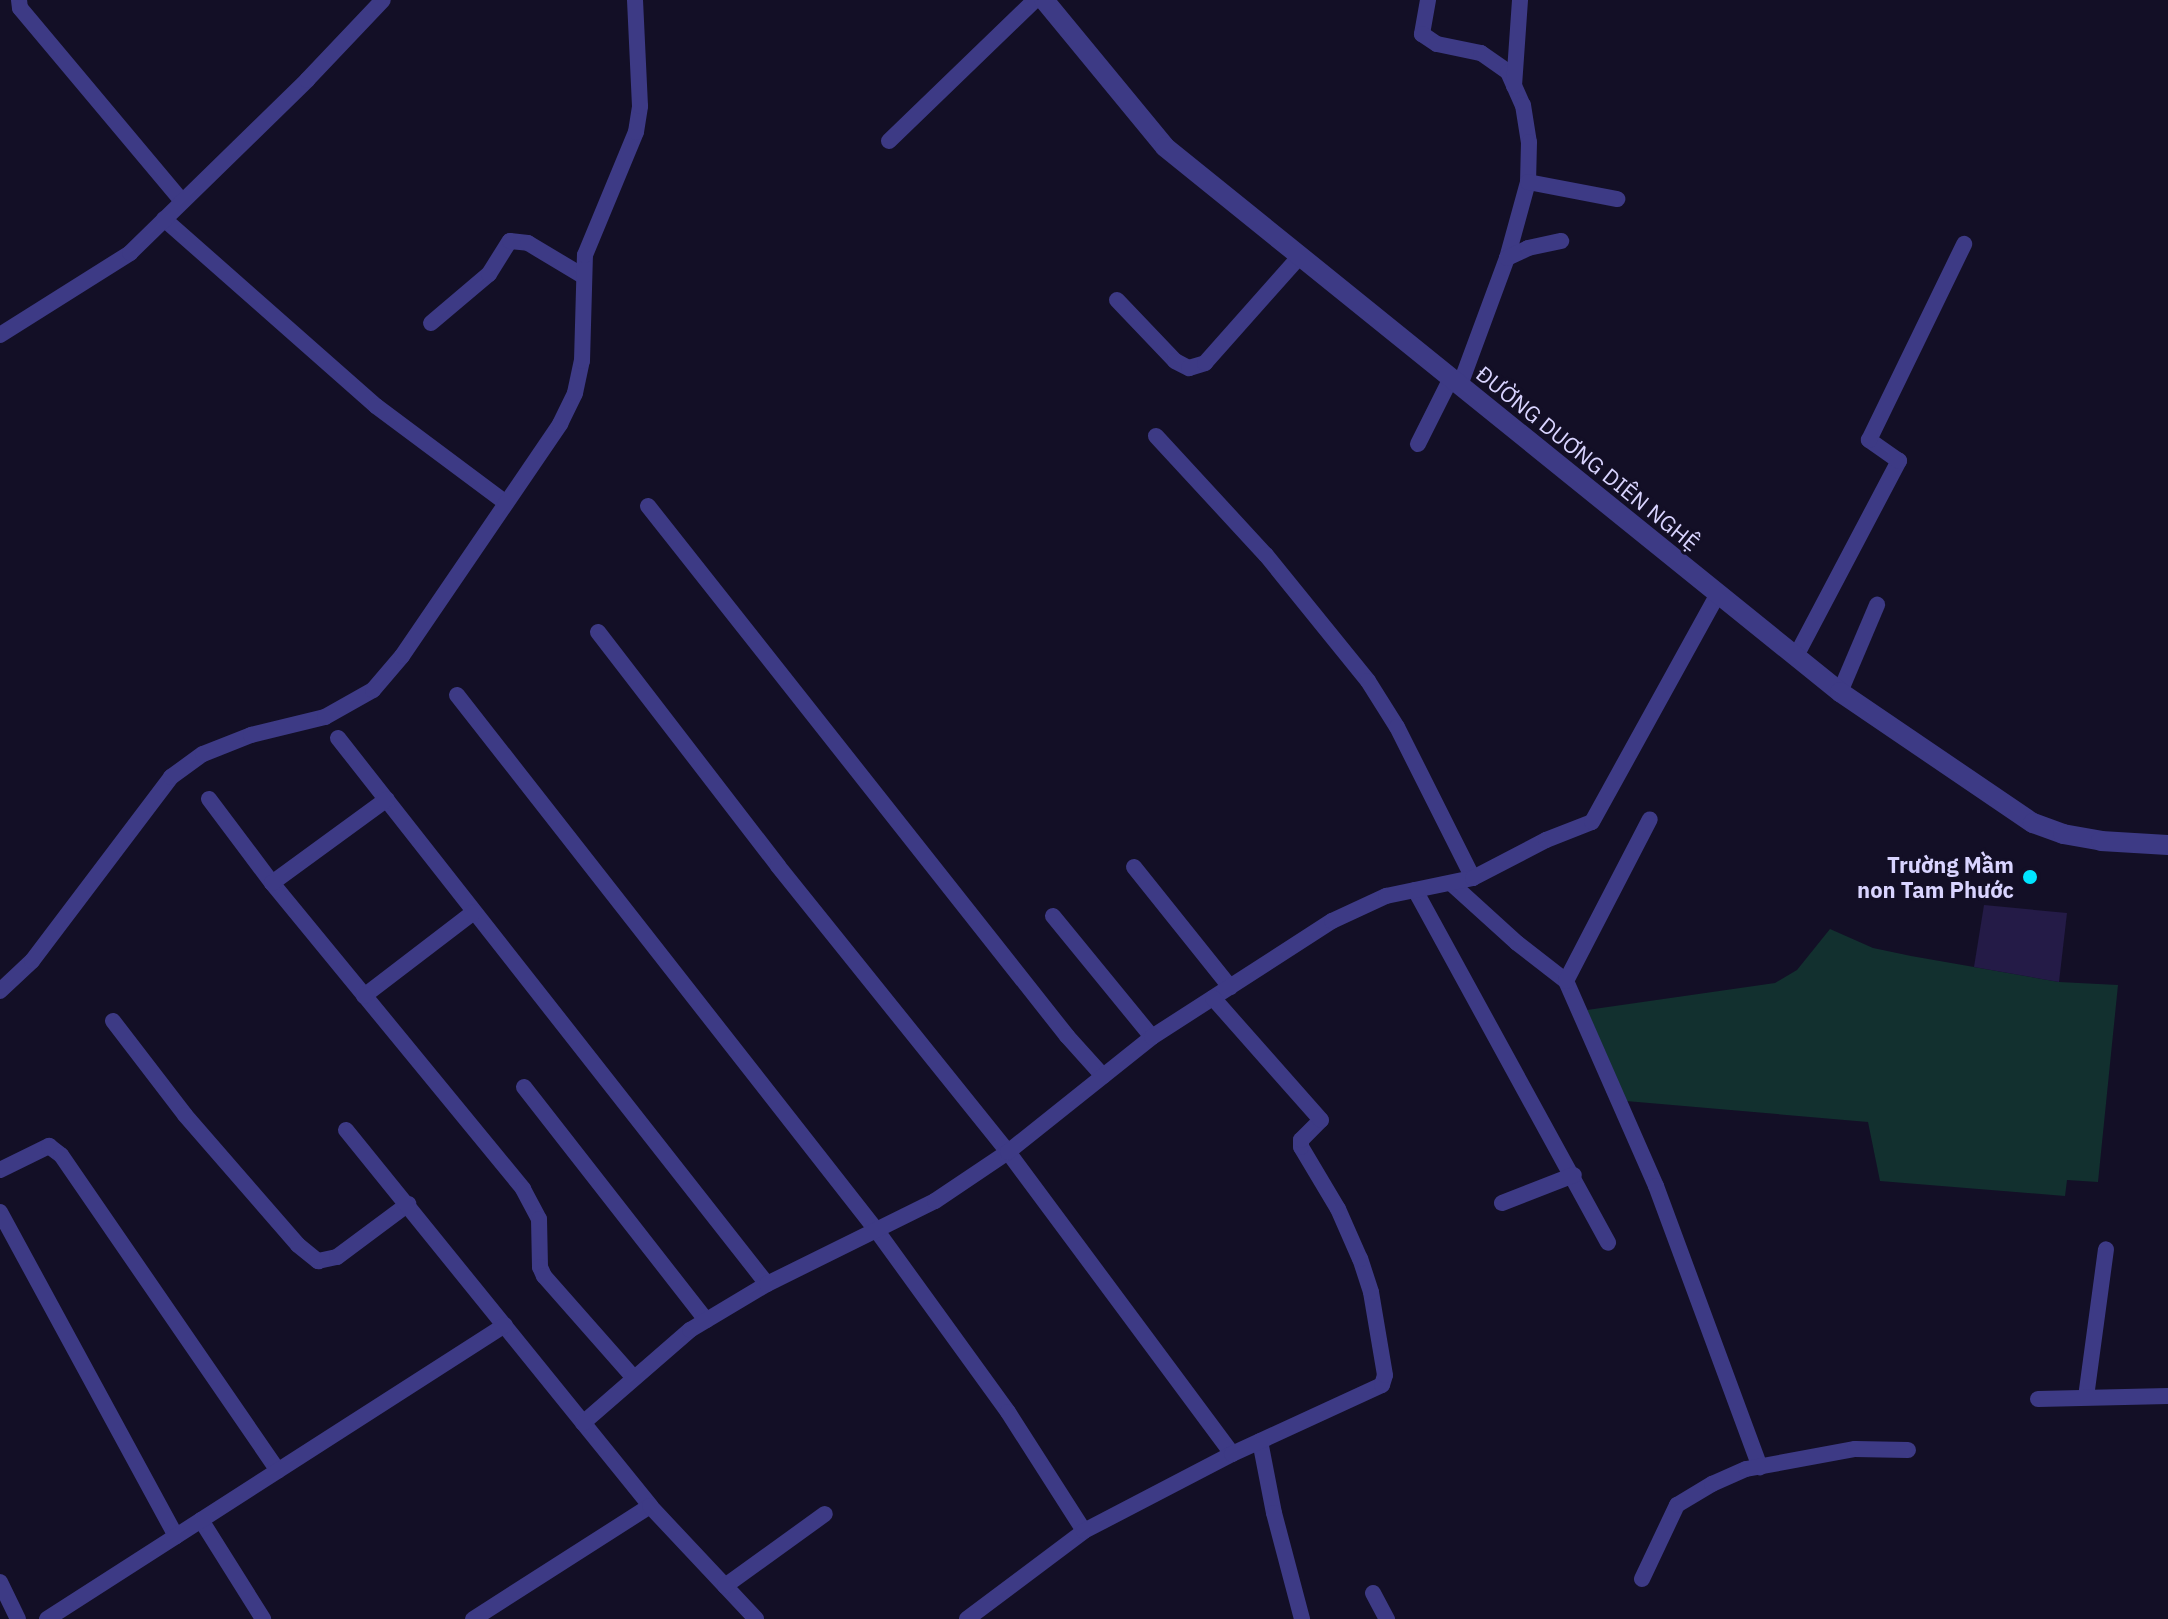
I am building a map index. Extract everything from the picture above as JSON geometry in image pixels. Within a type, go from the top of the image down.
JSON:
[{"type":"street","points":[[19,0],[20,8],[182,201]]},
{"type":"street","points":[[0,335],[130,253],[307,80],[383,0]]},
{"type":"street","points":[[0,991],[32,961],[171,777],[203,754],[251,735],[325,717],[373,690],[402,656],[560,424],[575,393],[582,361],[585,255],[636,132],[640,106],[635,0]]},
{"type":"street","points":[[889,141],[1035,0]]},
{"type":"street","name":"ĐƯỜNG DUƠNG DIÊN NGHỆ","points":[[1044,0],[1165,147],[1840,692],[2033,823],[2063,834],[2101,841],[2168,845]]},
{"type":"street","points":[[1418,444],[1455,382],[1507,258],[1528,182],[1529,142],[1523,105],[1508,72],[1481,53],[1429,42],[1422,34],[1428,0]]},
{"type":"street","points":[[1514,86],[1520,0]]},
{"type":"street","points":[[1528,182],[1617,199]]},
{"type":"street","points":[[164,219],[376,406],[506,503]]},
{"type":"street","points":[[431,323],[489,274],[510,241],[528,243],[583,276]]},
{"type":"street","points":[[1507,258],[1528,248],[1561,241]]},
{"type":"street","points":[[1796,656],[1899,461],[1869,440],[1964,244]]},
{"type":"street","points":[[1117,300],[1175,361],[1189,368],[1205,363],[1300,256]]},
{"type":"street","points":[[1156,436],[1266,555],[1368,681],[1397,727],[1473,878]]},
{"type":"street","points":[[648,506],[1067,1036],[1103,1076]]},
{"type":"street","points":[[583,1423],[706,1320],[767,1284],[935,1201],[1008,1152],[1152,1037],[1354,909],[1386,896],[1473,878],[1546,840],[1592,822],[1718,594]]},
{"type":"street","points":[[1840,692],[1877,605]]},
{"type":"street","points":[[598,632],[778,866],[1008,1152],[1232,1454]]},
{"type":"street","points":[[457,695],[877,1231],[1008,1412],[1084,1531]]},
{"type":"street","points":[[338,738],[767,1284]]},
{"type":"street","points":[[209,799],[272,883],[523,1189],[539,1219],[540,1267],[544,1276],[634,1378]]},
{"type":"street","points":[[272,883],[387,799]]},
{"type":"street","points":[[1566,981],[1650,819]]},
{"type":"street","points":[[1134,867],[1230,987]]},
{"type":"street","points":[[1452,884],[1517,943],[1566,981],[1656,1186],[1760,1467]]},
{"type":"street","points":[[1415,890],[1574,1175],[1608,1243]]},
{"type":"street","points":[[364,996],[474,912]]},
{"type":"street","points":[[1053,916],[1152,1037]]},
{"type":"street","points":[[967,1619],[1084,1531],[1232,1454],[1382,1385],[1385,1375],[1371,1292],[1360,1259],[1338,1209],[1301,1147],[1301,1140],[1321,1120],[1213,998]]},
{"type":"street","points":[[113,1021],[185,1115],[298,1245],[318,1261],[337,1257],[408,1204]]},
{"type":"street","points":[[524,1087],[706,1320]]},
{"type":"street","points":[[346,1130],[650,1506],[756,1619]]},
{"type":"street","points":[[0,1170],[49,1146],[61,1155],[278,1471]]},
{"type":"street","points":[[1502,1203],[1574,1175]]},
{"type":"street","points":[[0,1212],[176,1536]]},
{"type":"street","points":[[2086,1397],[2106,1249]]},
{"type":"street","points":[[47,1619],[505,1325]]},
{"type":"street","points":[[2038,1399],[2168,1396]]},
{"type":"street","points":[[1260,1441],[1274,1513],[1302,1619]]},
{"type":"street","points":[[1642,1579],[1677,1505],[1712,1484],[1760,1467],[1855,1449],[1908,1450]]},
{"type":"street","points":[[473,1619],[650,1506]]},
{"type":"street","points":[[725,1586],[825,1514]]},
{"type":"street","points":[[201,1520],[263,1619]]},
{"type":"street","points":[[0,1582],[18,1619]]},
{"type":"street","points":[[1373,1593],[1387,1619]]},
{"type":"green space","points":[[1830,929],[1873,948],[1911,956],[2059,982],[2118,985],[2098,1182],[2067,1180],[2065,1196],[1880,1181],[1868,1122],[1626,1101],[1587,1010],[1775,983],[1797,970]]},
{"type":"building","points":[[1984,905],[2067,913],[2059,982],[1974,967]]},
{"type":"place","name":"Trường Mầm non Tam Phước","points":[[2030,877]]}]
